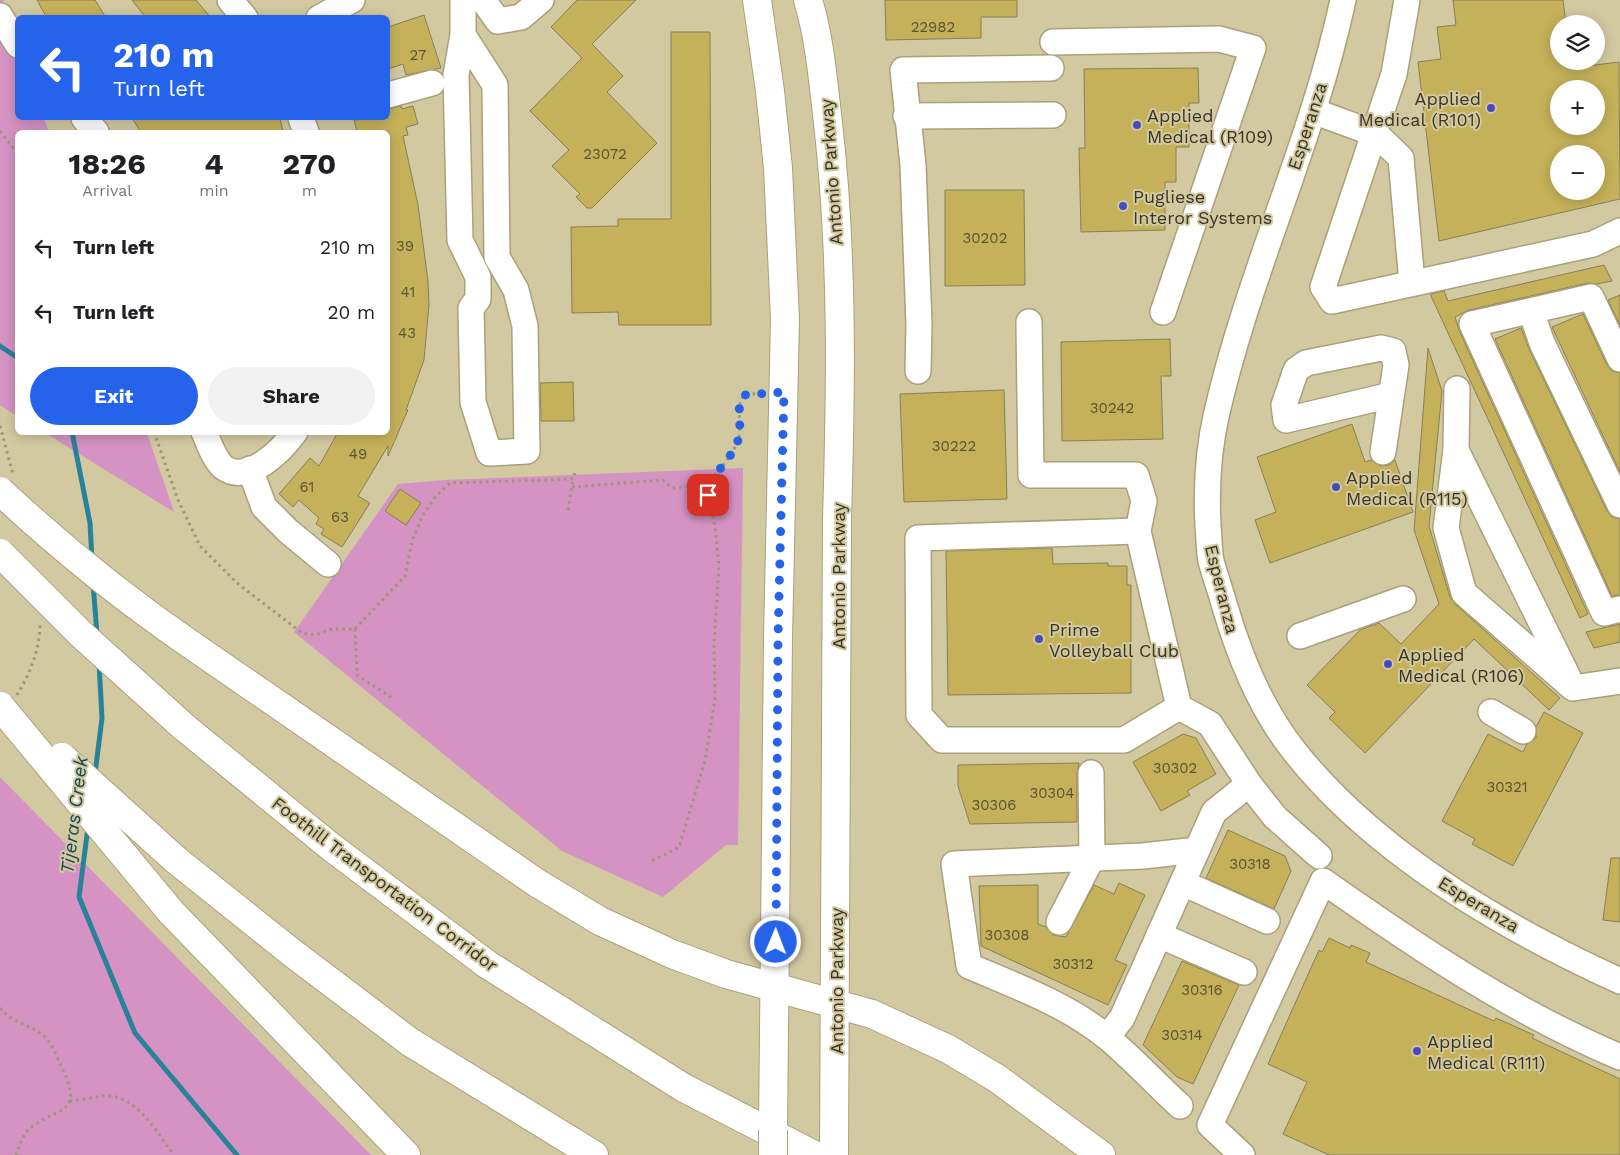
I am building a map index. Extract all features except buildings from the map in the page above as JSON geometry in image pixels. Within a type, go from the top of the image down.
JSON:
[{"type":"main road","points":[[757,0],[770,91],[778,168],[784,310],[778,638],[773,1155]]},
{"type":"main road","name":"Antonio Parkway","points":[[808,0],[818,32],[836,194],[840,423],[837,519],[834,1155]]},
{"type":"main road","points":[[818,32],[827,0]]},
{"type":"main road","points":[[0,491],[87,568],[143,612],[537,883],[600,921],[672,954],[775,989],[872,1014],[948,1050],[998,1078],[1101,1155]]},
{"type":"main road","name":"Foothill Transportation Corridor","points":[[0,553],[82,635],[184,727],[331,848],[488,964],[684,1088],[814,1155]]},
{"type":"main road","points":[[0,693],[83,777],[176,860],[292,952],[410,1042],[594,1155]]},
{"type":"main road","points":[[0,706],[171,912],[406,1155]]},
{"type":"street","points":[[230,0],[242,15]]},
{"type":"street","points":[[324,15],[352,0]]},
{"type":"street","points":[[463,0],[463,35],[456,75],[460,240],[478,277],[478,299],[471,308],[473,402],[489,453],[527,451],[525,326],[516,290],[497,257],[495,201],[497,116],[495,85],[463,35]]},
{"type":"street","points":[[483,0],[483,3],[498,22],[520,17],[541,0]]},
{"type":"street","name":"Esperanza","points":[[1343,0],[1313,111],[1237,335],[1217,413],[1208,456],[1207,499],[1211,558],[1236,642],[1260,697],[1294,751],[1353,816],[1421,869],[1499,918],[1581,963],[1620,981]]},
{"type":"street","points":[[1407,0],[1394,74],[1376,134],[1323,287],[1332,300],[1593,244],[1620,231]]},
{"type":"street","points":[[0,16],[15,40]]},
{"type":"street","points":[[1053,42],[1219,38],[1252,48],[1163,312]]},
{"type":"street","points":[[918,371],[919,324],[913,165],[906,116],[903,70],[1051,68]]},
{"type":"street","points":[[390,94],[432,83]]},
{"type":"street","points":[[1313,111],[1376,134],[1400,158],[1412,283]]},
{"type":"street","points":[[906,116],[1053,115]]},
{"type":"street","points":[[86,120],[94,130]]},
{"type":"street","points":[[1620,359],[1591,297],[1472,324],[1604,613],[1620,609]]},
{"type":"street","points":[[1531,311],[1542,343],[1620,505]]},
{"type":"street","points":[[1030,322],[1031,475],[1136,475],[1144,501],[1138,531],[1179,707],[1210,724],[1249,784],[1275,817],[1319,856]]},
{"type":"street","points":[[1457,389],[1456,450],[1446,528],[1464,593],[1573,688],[1620,681]]},
{"type":"street","points":[[1383,452],[1391,395]]},
{"type":"street","points":[[205,435],[213,453],[224,467],[243,470],[265,464],[285,446],[293,435]]},
{"type":"street","points":[[1456,450],[1573,688]]},
{"type":"street","points":[[243,470],[264,507],[288,531],[328,564]]},
{"type":"street","points":[[1138,531],[918,538],[919,715],[942,740],[1124,740],[1179,707]]},
{"type":"street","points":[[1300,636],[1403,599]]},
{"type":"street","points":[[1491,712],[1523,731]]},
{"type":"street","points":[[1059,922],[1092,858],[1091,773]]},
{"type":"street","points":[[1107,1037],[1122,1018],[1214,812],[1249,784]]},
{"type":"street","points":[[1180,1106],[1107,1037],[1071,1013],[1020,987],[969,966],[954,864],[1143,856],[1197,850]]},
{"type":"street","points":[[1242,1155],[1210,1125],[1323,881],[1448,967],[1533,1015],[1620,1057]]},
{"type":"street","points":[[1183,883],[1267,921]]},
{"type":"street","points":[[1160,935],[1244,972]]},
{"type":"path","points":[[0,131],[15,150]]},
{"type":"path","points":[[572,487],[663,480],[672,488],[706,485],[718,471],[739,438],[739,403],[744,395],[784,392]]},
{"type":"path","points":[[155,435],[178,500],[200,546],[237,583],[302,634],[315,635],[332,629],[355,629],[406,576],[412,542],[423,515],[436,496],[450,483],[573,479]]},
{"type":"path","points":[[568,510],[576,472]]},
{"type":"path","points":[[652,861],[679,847],[706,761],[715,699],[715,618],[720,584],[715,527],[706,485]]},
{"type":"path","points":[[355,629],[357,675],[394,699]]},
{"type":"path","points":[[0,1008],[7,1016],[21,1025],[38,1030],[49,1041],[71,1087],[70,1101],[62,1112],[33,1126],[21,1139],[16,1155]]},
{"type":"path","points":[[70,1101],[106,1096],[128,1102],[143,1116],[174,1155]]},
{"type":"shaded area","points":[[0,0],[3,0],[15,32],[15,120],[45,120],[48,130],[15,130],[15,415],[0,405]]},
{"type":"shaded area","points":[[48,435],[148,435],[174,512]]},
{"type":"shaded area","points":[[743,468],[738,845],[726,845],[663,897],[562,851],[294,632],[398,484],[445,480]]},
{"type":"shaded area","points":[[0,777],[371,1155],[0,1155]]},
{"type":"waterway","name":"Tijeras Creek","points":[[0,346],[15,356]]},
{"type":"waterway","name":"Tijeras Creek","points":[[73,435],[90,523],[92,560]]},
{"type":"waterway","name":"Tijeras Creek","points":[[93,583],[97,634]]},
{"type":"waterway","name":"Tijeras Creek","points":[[95,774],[102,718],[99,663]]},
{"type":"waterway","name":"Tijeras Creek","points":[[88,827],[79,897],[135,1033],[237,1155]]},
{"type":"place","name":"Applied Medical (R101)","points":[[1491,108]]},
{"type":"place","name":"Applied Medical (R109)","points":[[1137,125]]},
{"type":"place","name":"Pugliese Interor Systems","points":[[1123,206]]},
{"type":"place","name":"Applied Medical (R115)","points":[[1336,487]]},
{"type":"place","name":"Prime Volleyball Club","points":[[1039,639]]},
{"type":"place","name":"Applied Medical (R106)","points":[[1388,664]]},
{"type":"place","name":"Applied Medical (R111)","points":[[1417,1051]]},
{"type":"route","points":[[708,495],[706,485],[718,471],[739,438],[739,403],[744,395],[749,393],[784,392],[778,638],[776,942]]}]
